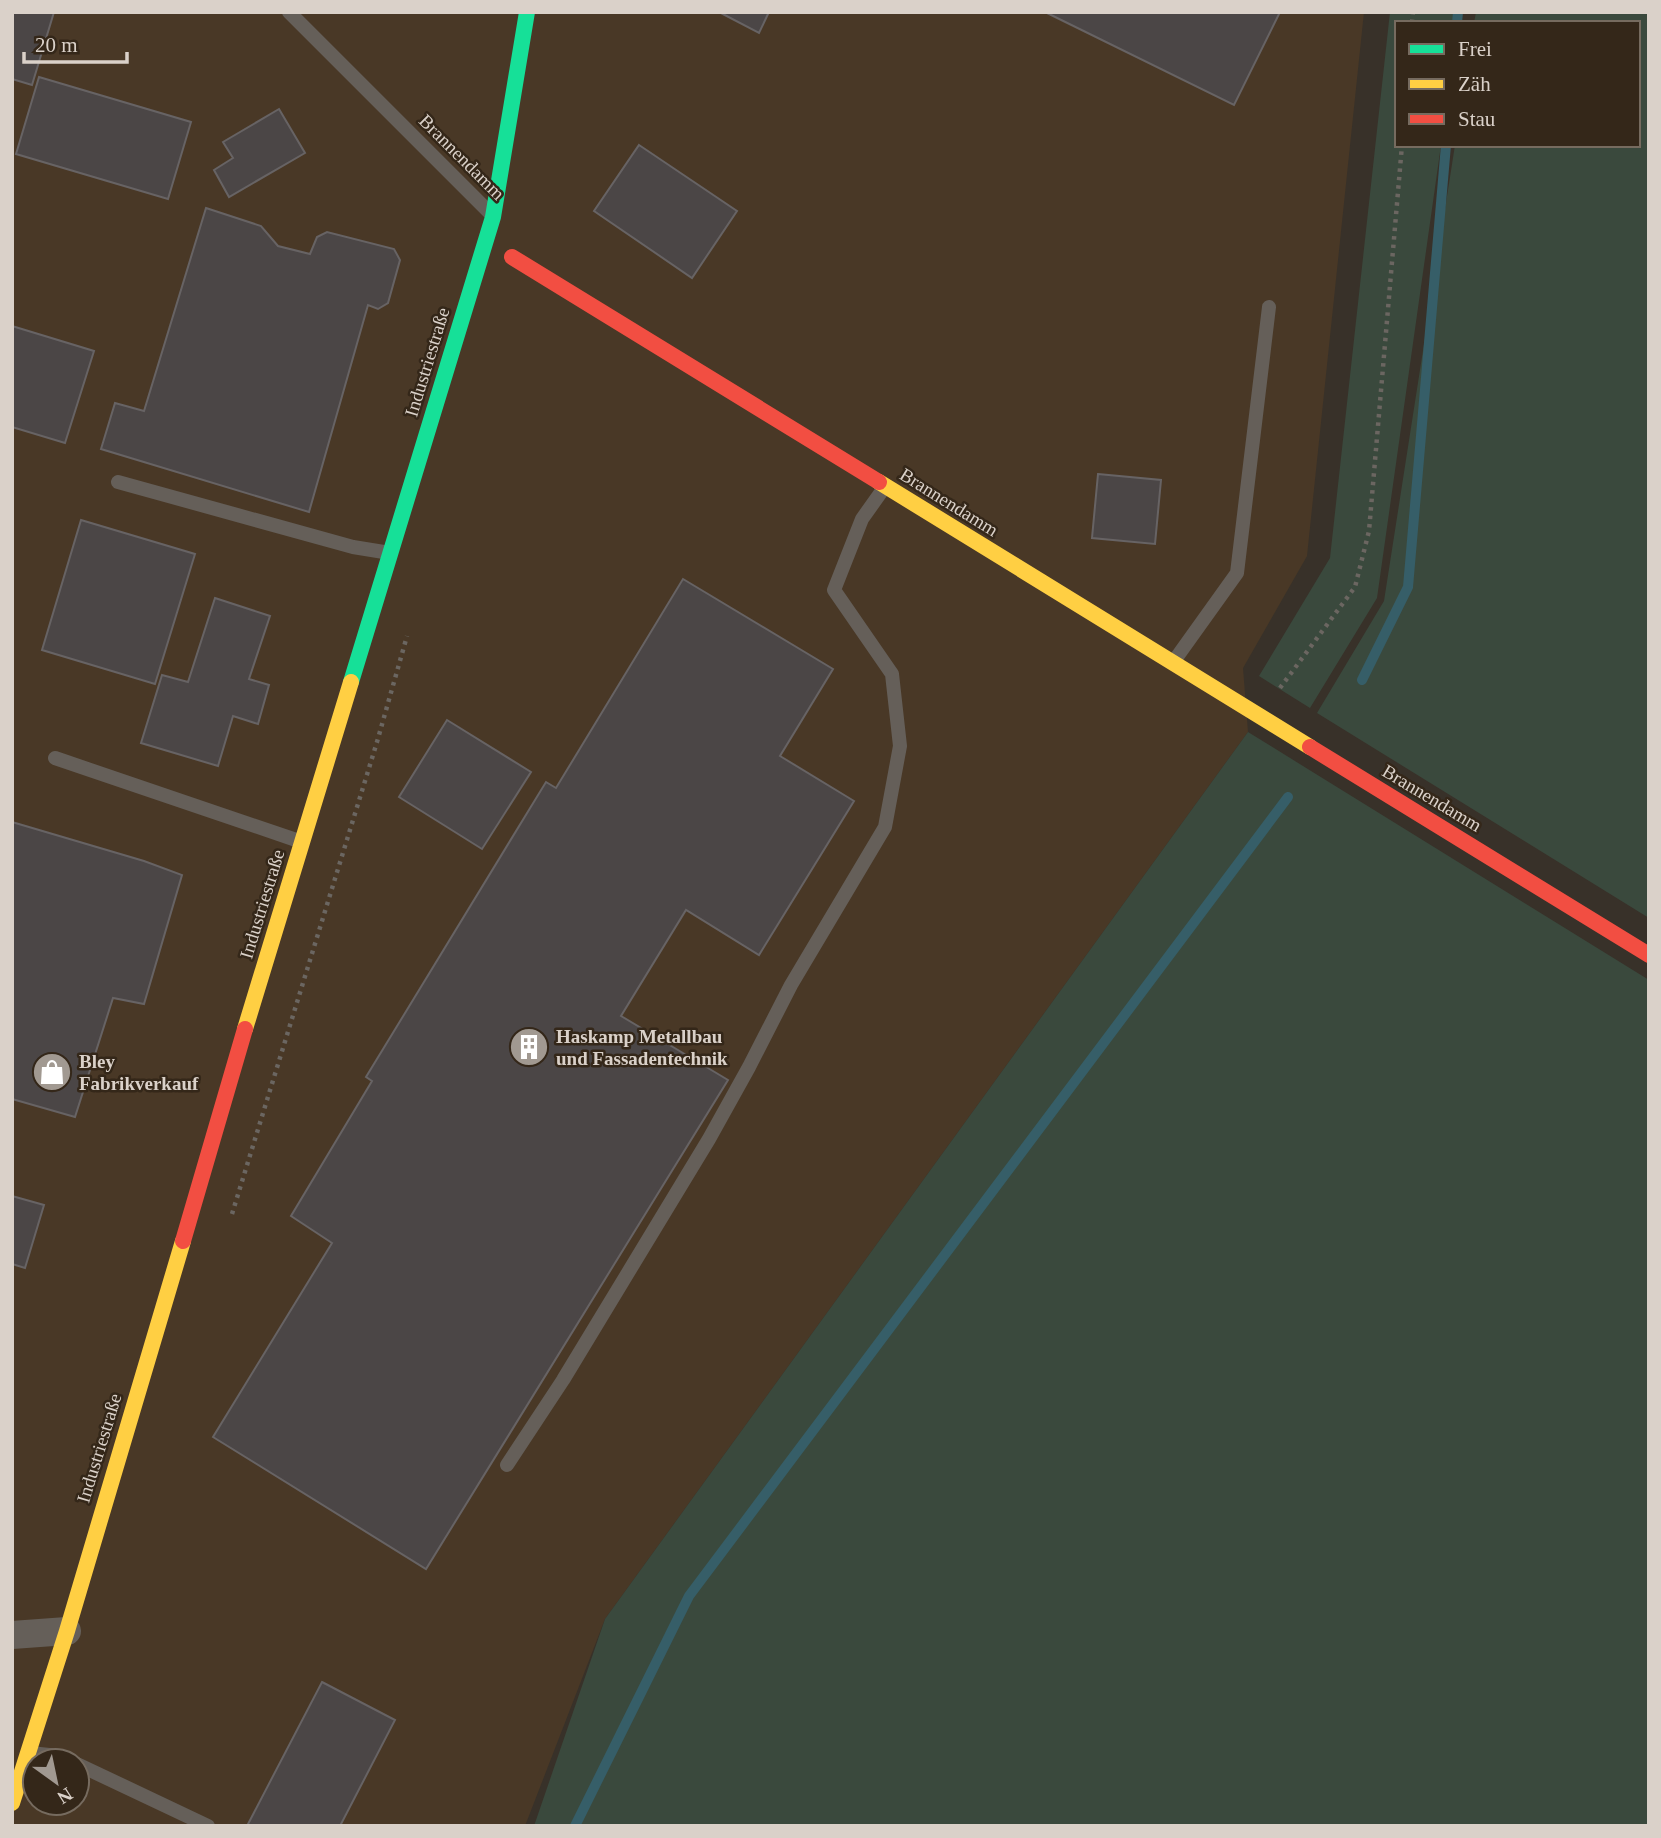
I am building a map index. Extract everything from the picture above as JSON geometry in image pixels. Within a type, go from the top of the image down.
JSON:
[{"type":"street","name":"Industriestraße","points":[[30,1747],[493,217],[527,12]]},
{"type":"street","name":"Brannendamm","points":[[507,247],[1172,664],[1649,955]]},
{"type":"street","points":[[12,1635],[66,1631]]},
{"type":"street","name":"Industriestraße","points":[[12,1803],[21,1775]]},
{"type":"lane","name":"Brannendamm","points":[[289,12],[493,217],[507,247]]},
{"type":"lane","points":[[1172,664],[1237,573],[1269,307]]},
{"type":"lane","points":[[118,482],[354,547],[391,553]]},
{"type":"lane","points":[[507,1465],[577,1357],[709,1139],[791,985],[885,827],[900,746],[892,674],[834,590],[862,519],[885,486]]},
{"type":"lane","points":[[55,758],[304,843]]},
{"type":"lane","points":[[91,1771],[208,1826]]},
{"type":"path","points":[[1259,717],[1355,587],[1369,531],[1402,147]]},
{"type":"shaded area","points":[[12,12],[1364,12],[1307,556],[1243,668],[1248,732],[605,1619],[525,1826],[12,1826]]},
{"type":"green space","points":[[1390,12],[1460,12],[1458,21],[1395,21],[1395,147],[1441,147],[1377,598],[1310,708],[1259,676],[1330,558]]},
{"type":"green space","points":[[1476,12],[1649,12],[1649,918],[1317,713],[1384,601],[1455,147],[1640,147],[1640,21],[1474,21]]},
{"type":"green space","points":[[1248,732],[1649,980],[1649,1826],[534,1826],[605,1619]]},
{"type":"building","points":[[12,12],[54,12],[32,85],[12,79]]},
{"type":"building","points":[[719,12],[769,12],[759,33]]},
{"type":"building","points":[[1045,12],[1280,12],[1234,105]]},
{"type":"building","points":[[39,77],[191,122],[168,199],[16,154]]},
{"type":"building","points":[[279,109],[305,153],[229,197],[214,170],[233,158],[223,142]]},
{"type":"building","points":[[639,145],[737,211],[692,278],[594,211]]},
{"type":"building","points":[[206,208],[261,226],[278,246],[310,254],[317,237],[327,232],[394,249],[400,260],[388,303],[378,309],[368,305],[309,512],[101,449],[115,403],[144,411]]},
{"type":"building","points":[[12,326],[94,351],[65,443],[12,427]]},
{"type":"building","points":[[1098,474],[1161,480],[1155,544],[1092,538]]},
{"type":"building","points":[[81,520],[195,554],[155,684],[42,650]]},
{"type":"building","name":"Haskamp Metallbau und Fassadentechnik","points":[[683,579],[833,669],[780,756],[854,801],[759,955],[686,910],[621,1016],[728,1080],[426,1569],[213,1437],[332,1243],[291,1216],[372,1081],[366,1077],[546,782],[556,788]]},
{"type":"building","points":[[215,598],[270,616],[249,679],[269,685],[258,724],[233,716],[218,766],[141,743],[162,675],[188,682]]},
{"type":"building","points":[[447,720],[531,772],[482,849],[399,797]]},
{"type":"building","points":[[12,822],[182,875],[144,1004],[113,998],[75,1117],[12,1099]]},
{"type":"building","points":[[12,1196],[44,1205],[25,1268],[12,1264]]},
{"type":"building","points":[[322,1682],[395,1720],[340,1826],[247,1826]]},
{"type":"waterway","points":[[1457,21],[1458,12]]},
{"type":"waterway","points":[[1362,680],[1408,587],[1446,147]]},
{"type":"waterway","points":[[575,1826],[689,1596],[1288,797]]},
{"type":"traffic: fast","points":[[351,682],[493,217],[527,12]]},
{"type":"traffic: slow","points":[[879,482],[1310,747]]},
{"type":"traffic: slow","points":[[245,1029],[351,682]]},
{"type":"traffic: slow","points":[[12,1803],[67,1631],[183,1241]]},
{"type":"traffic: jam","points":[[512,257],[879,482]]},
{"type":"traffic: jam","points":[[1310,747],[1649,955]]},
{"type":"traffic: jam","points":[[183,1241],[245,1029]]},
{"type":"place","name":"Haskamp Metallbau und Fassadentechnik","points":[[529,1047]]},
{"type":"place","name":"Bley Fabrikverkauf","points":[[52,1072]]}]
